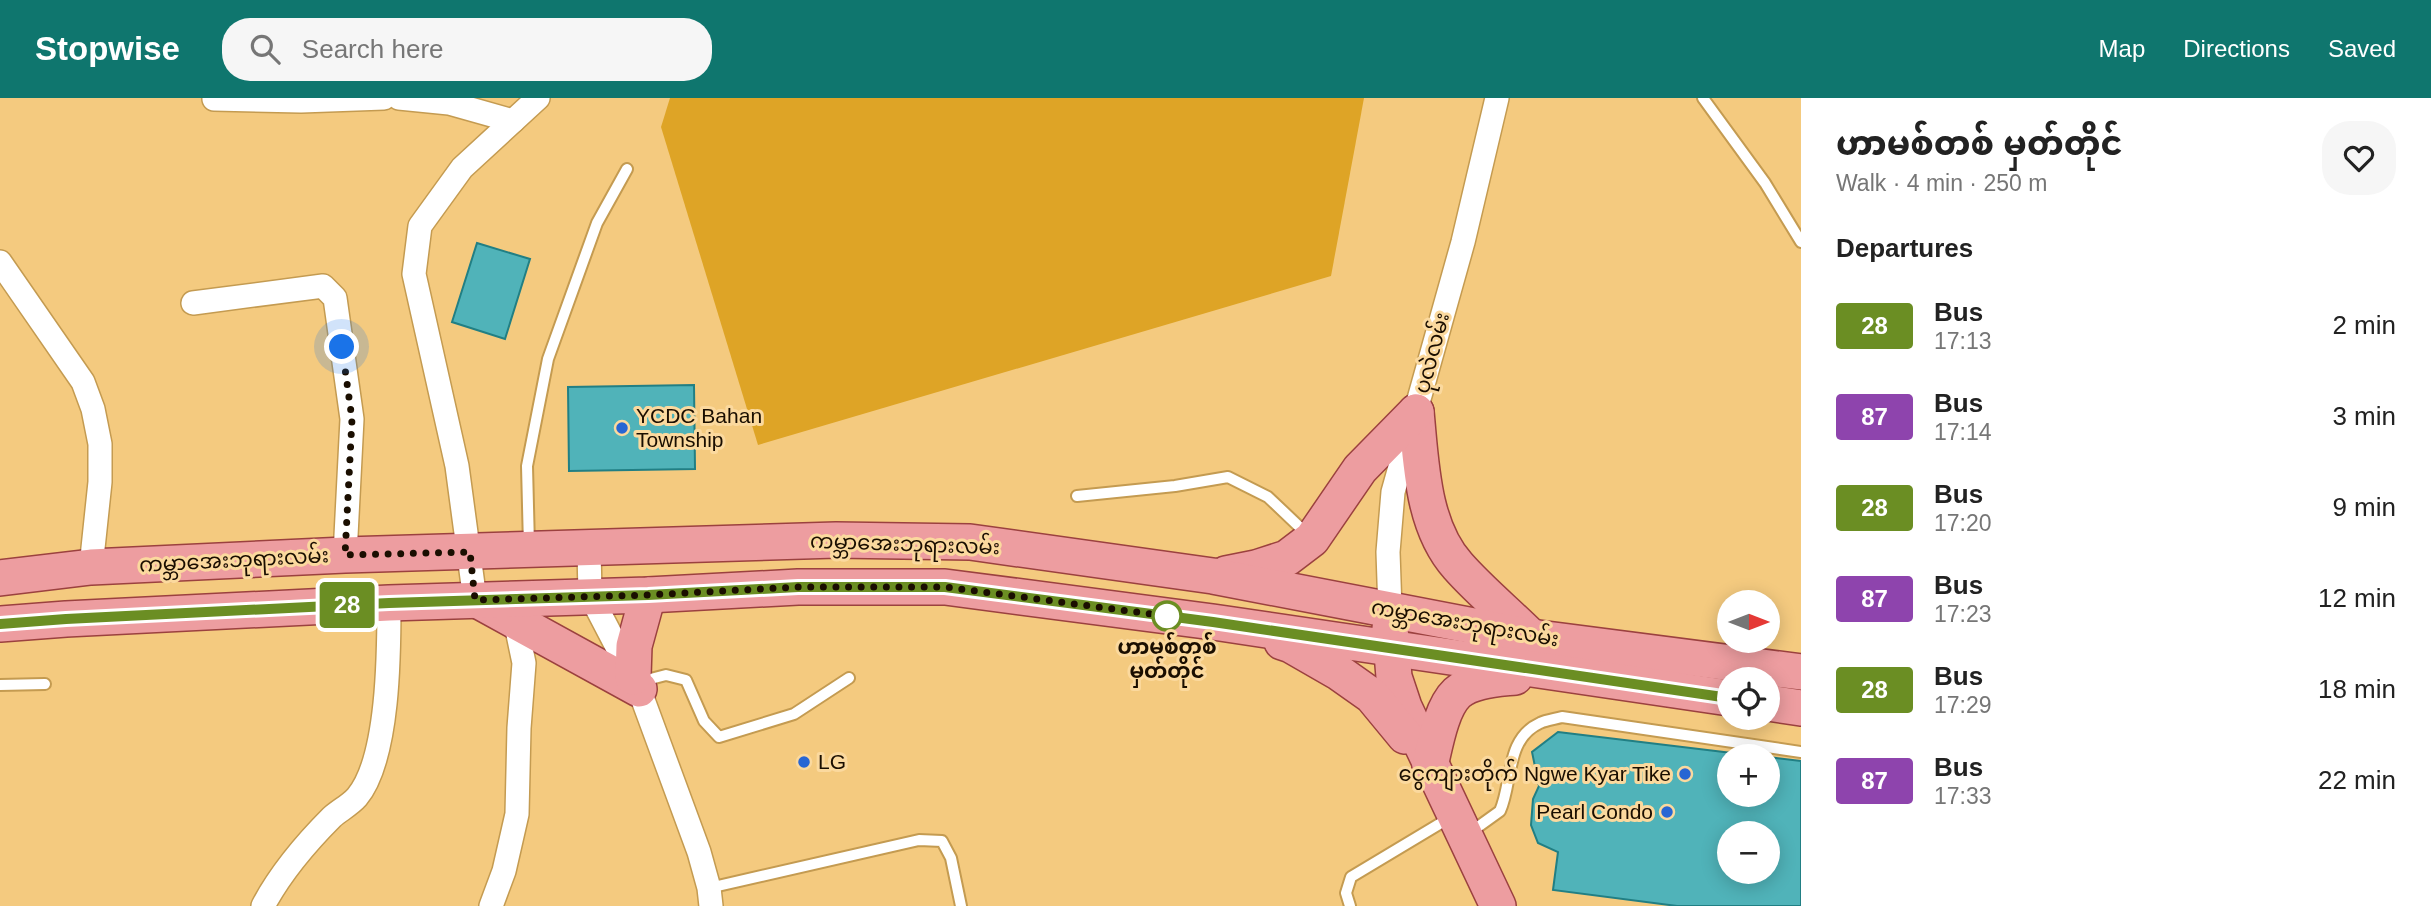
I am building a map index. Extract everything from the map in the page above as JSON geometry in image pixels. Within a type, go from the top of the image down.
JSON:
[{"type":"main road","points":[[1213,576],[1256,568],[1287,558],[1312,539],[1360,469],[1416,412]]},
{"type":"main road","points":[[1416,412],[1423,486],[1434,526],[1456,564],[1531,637]]},
{"type":"main road","name":"ကမ္ဘာအေးဘုရားလမ်း","points":[[0,578],[91,567],[345,555],[836,540],[970,542],[1213,576],[1531,637],[1801,672]]},
{"type":"main road","name":"ကမ္ဘာအေးဘုရားလမ်း","points":[[0,624],[590,595],[648,595],[798,587],[945,587],[1213,622],[1717,696]]},
{"type":"main road","points":[[636,683],[634,646],[648,595]]},
{"type":"main road","points":[[475,600],[636,683]]},
{"type":"main road","points":[[1390,610],[1394,677],[1401,697],[1430,766],[1461,825],[1498,906]]},
{"type":"main road","points":[[1213,622],[1291,645],[1338,672],[1373,696],[1430,766]]},
{"type":"main road","points":[[1430,766],[1444,714],[1457,693],[1475,684],[1513,677],[1558,674]]},
{"type":"main road","points":[[1780,705],[1801,708]]},
{"type":"street","points":[[214,99],[301,101],[384,98]]},
{"type":"street","points":[[398,98],[449,103],[513,121]]},
{"type":"street","points":[[475,600],[457,467],[414,274],[420,226],[462,167],[538,98]]},
{"type":"street","name":"ပုလဲလမ်း","points":[[1390,610],[1388,552],[1393,492],[1463,242],[1497,98]]},
{"type":"street","points":[[0,262],[83,382],[93,409],[100,444],[100,482],[91,567]]},
{"type":"street","points":[[193,303],[323,286],[335,298],[352,419],[345,555]]},
{"type":"street","points":[[589,549],[590,595],[636,683],[699,852],[710,897]]},
{"type":"street","points":[[263,906],[272,888],[298,852],[357,797],[373,768],[389,668],[389,603]]},
{"type":"street","points":[[491,906],[504,871],[517,814],[524,663],[515,620]]},
{"type":"lane","points":[[1703,98],[1765,183],[1801,243]]},
{"type":"lane","points":[[529,549],[527,467],[548,359],[597,223],[627,169]]},
{"type":"lane","points":[[1077,496],[1175,486],[1228,477],[1268,497],[1312,539]]},
{"type":"lane","points":[[636,683],[666,675],[686,680],[704,721],[719,737],[794,714],[849,678]]},
{"type":"lane","points":[[0,685],[45,684]]},
{"type":"lane","points":[[1350,906],[1346,892],[1351,877],[1461,825],[1500,811],[1514,753],[1523,735],[1539,723],[1562,718],[1801,752]]},
{"type":"lane","points":[[710,897],[919,840],[942,841],[951,858],[961,906]]},
{"type":"shaded area","points":[[670,98],[1364,98],[1331,276],[758,445],[661,127]]},
{"type":"building","points":[[477,243],[530,259],[505,339],[452,322]]},
{"type":"building","points":[[694,385],[695,469],[569,471],[568,387]]},
{"type":"building","name":"Pearl Condo","points":[[1558,732],[1717,751],[1717,807],[1780,807],[1780,758],[1801,761],[1801,906],[1677,906],[1553,890],[1558,852],[1538,843],[1531,825],[1533,799],[1539,786],[1532,752]]},
{"type":"bus line","name":"28","points":[[0,624],[590,595],[648,595],[798,587],[945,587],[1213,622],[1717,696]]},
{"type":"place","name":"YCDC Bahan Township","points":[[622,428]]},
{"type":"place","name":"ဟာမစ်တစ် မှတ်တိုင်","points":[[1167,616]]},
{"type":"place","name":"LG","points":[[804,762]]},
{"type":"place","name":"ငွေကျားတိုက် Ngwe Kyar Tike","points":[[1685,774]]},
{"type":"place","name":"Pearl Condo","points":[[1667,812]]},
{"type":"route","points":[[342,347],[352,419],[345,555],[470,552],[475,600],[798,587],[945,587],[1167,616]]}]
